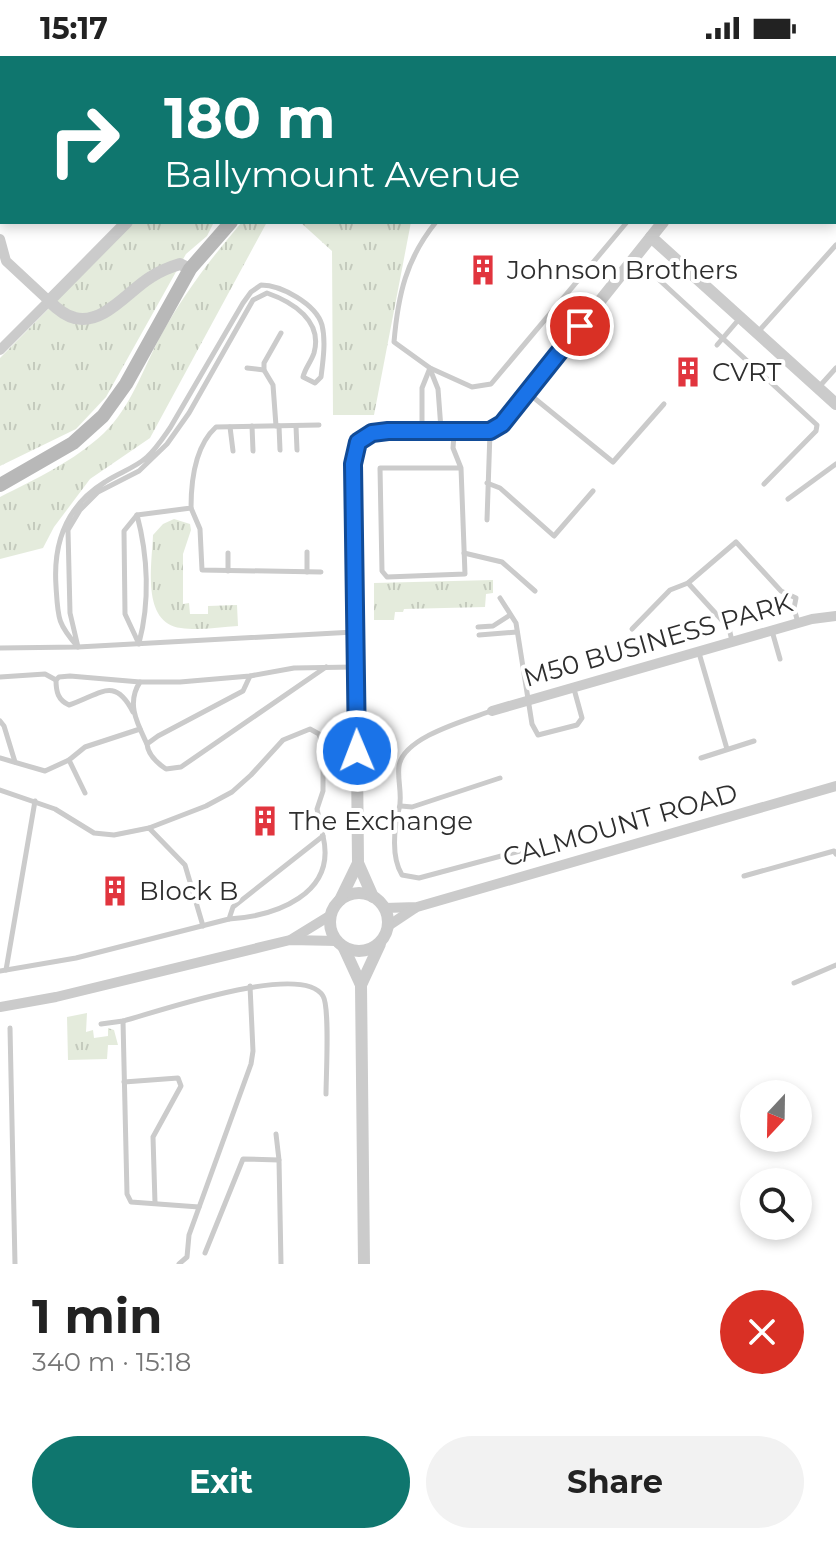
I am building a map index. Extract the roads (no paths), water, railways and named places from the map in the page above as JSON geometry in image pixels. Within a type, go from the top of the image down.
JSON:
[{"type":"main road","points":[[0,485],[73,443],[103,416],[126,384],[190,269],[229,224]]},
{"type":"street","points":[[0,350],[125,224]]},
{"type":"street","points":[[364,1264],[361,985],[388,926],[385,908],[373,897],[358,863],[354,449],[358,442],[372,433],[490,431],[502,424],[661,224]]},
{"type":"street","points":[[651,237],[836,404]]},
{"type":"street","points":[[0,239],[6,261],[49,301],[73,318],[86,319],[108,310],[165,269],[180,264],[190,269]]},
{"type":"street","name":"M50 BUSINESS PARK","points":[[492,711],[771,630],[836,616]]},
{"type":"street","name":"CALMOUNT ROAD","points":[[385,908],[417,907],[836,786]]},
{"type":"street","points":[[358,863],[331,915],[330,925],[361,985]]},
{"type":"street","points":[[340,900],[356,893],[373,897]]},
{"type":"street","name":"CALMOUNT ROAD","points":[[388,926],[417,907]]},
{"type":"street","points":[[0,1007],[56,997],[290,940],[331,915]]},
{"type":"street","points":[[290,940],[341,944],[363,952],[380,943]]},
{"type":"lane","points":[[434,224],[420,241],[409,262],[397,312],[394,342],[430,368],[472,387],[491,384],[625,224]]},
{"type":"lane","points":[[758,333],[836,245]]},
{"type":"lane","points":[[656,277],[817,425],[816,431],[764,484]]},
{"type":"lane","points":[[261,285],[270,285],[293,295],[315,312],[323,328],[319,381],[311,383],[303,377],[314,352],[312,324],[301,311],[283,299],[261,294],[247,309],[189,413],[167,444],[139,471],[98,492],[80,510],[68,530],[70,613],[78,647],[61,627],[54,566],[60,534],[71,513],[92,491],[135,466],[156,447],[251,292],[261,285]]},
{"type":"lane","points":[[717,345],[741,317]]},
{"type":"lane","points":[[280,450],[273,385],[264,370],[264,363],[281,333]]},
{"type":"lane","points":[[247,368],[264,370]]},
{"type":"lane","points":[[422,431],[422,388],[430,368]]},
{"type":"lane","points":[[430,368],[461,468],[465,574],[387,577],[382,571],[380,468],[461,468]]},
{"type":"lane","points":[[818,388],[836,368]]},
{"type":"lane","points":[[527,393],[613,462],[664,404]]},
{"type":"lane","points":[[319,425],[216,427],[207,435],[191,478],[191,508],[200,529],[202,570],[321,572]]},
{"type":"lane","points":[[252,426],[253,451]]},
{"type":"lane","points":[[296,426],[297,450]]},
{"type":"lane","points":[[230,427],[233,451]]},
{"type":"lane","points":[[487,520],[490,431]]},
{"type":"lane","points":[[788,499],[836,464]]},
{"type":"lane","points":[[487,483],[500,488],[554,536],[593,491]]},
{"type":"lane","points":[[139,644],[125,614],[124,531],[137,515],[191,508]]},
{"type":"lane","points":[[137,515],[143,537],[146,608],[139,644]]},
{"type":"lane","points":[[632,629],[670,590],[688,583],[736,542],[781,591],[796,598],[794,608],[798,623]]},
{"type":"lane","points":[[307,552],[307,572]]},
{"type":"lane","points":[[228,553],[228,571]]},
{"type":"lane","points":[[464,553],[502,562],[535,591]]},
{"type":"lane","points":[[688,583],[729,628],[732,642]]},
{"type":"lane","points":[[500,598],[516,623],[532,724],[538,735],[577,725],[582,718],[574,688]]},
{"type":"lane","points":[[478,627],[493,626],[510,615]]},
{"type":"lane","points":[[771,630],[780,659]]},
{"type":"lane","points":[[0,648],[78,647],[355,632]]},
{"type":"lane","points":[[479,635],[517,632]]},
{"type":"lane","points":[[698,652],[727,749]]},
{"type":"lane","points":[[56,680],[56,691],[69,705],[106,690],[115,690],[125,697],[148,750],[156,762],[166,769],[181,767],[326,667]]},
{"type":"lane","points":[[56,680],[70,676],[180,682],[250,676],[294,668],[355,667]]},
{"type":"lane","points":[[0,677],[45,674],[56,680]]},
{"type":"lane","points":[[147,744],[243,691],[250,676]]},
{"type":"lane","points":[[133,713],[133,699],[140,682]]},
{"type":"lane","points":[[492,711],[441,729],[404,754],[399,764],[401,806],[396,820],[395,864],[402,875],[419,878],[520,851]]},
{"type":"lane","points":[[0,721],[16,763]]},
{"type":"lane","points":[[0,758],[45,771],[69,760],[85,747],[140,729]]},
{"type":"lane","points":[[0,790],[35,801],[74,819],[94,833],[114,835],[149,828],[206,806],[232,792],[283,740],[310,729],[319,734],[323,746],[323,791],[317,809],[326,849],[322,871],[310,889],[288,906],[265,914],[229,919],[76,958],[3,971],[35,801]]},
{"type":"lane","points":[[701,758],[754,741]]},
{"type":"lane","points":[[69,760],[85,793]]},
{"type":"lane","points":[[401,806],[412,807],[500,778]]},
{"type":"lane","points":[[149,828],[185,865],[203,926]]},
{"type":"lane","points":[[229,919],[233,907],[323,836]]},
{"type":"lane","points":[[744,876],[835,850]]},
{"type":"lane","points":[[794,983],[836,965]]},
{"type":"lane","points":[[179,1264],[187,1257],[189,1235],[251,1064],[250,986]]},
{"type":"lane","points":[[101,1024],[123,1021],[250,986],[314,986],[326,1001],[326,1094]]},
{"type":"lane","points":[[123,1021],[127,1194],[131,1202],[199,1207]]},
{"type":"lane","points":[[10,1028],[15,1264]]},
{"type":"lane","points":[[124,1082],[178,1078],[181,1086],[153,1137],[155,1203]]},
{"type":"lane","points":[[276,1134],[281,1264]]},
{"type":"lane","points":[[205,1253],[243,1159],[279,1160]]},
{"type":"place","name":"Johnson Brothers","points":[[483,270]]},
{"type":"place","name":"CVRT","points":[[688,372]]},
{"type":"place","name":"The Exchange","points":[[265,821]]},
{"type":"place","name":"Block B","points":[[115,891]]}]
